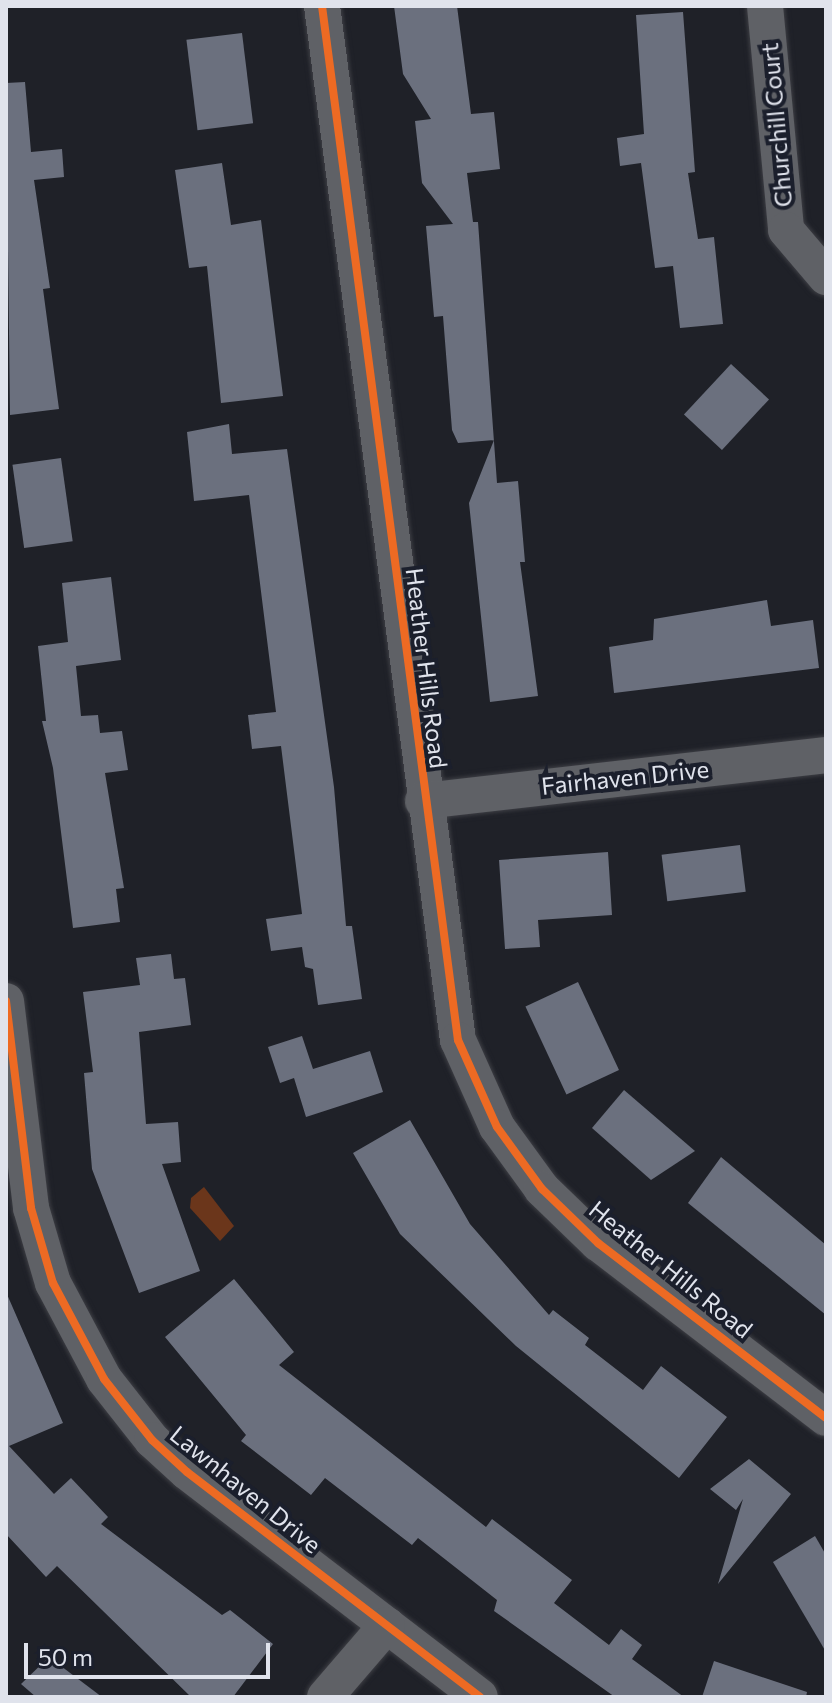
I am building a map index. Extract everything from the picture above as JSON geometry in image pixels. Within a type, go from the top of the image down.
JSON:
[{"type":"street","name":"Heather Hills Road","points":[[322,6],[454,1024],[486,1105],[508,1147],[598,1243],[826,1418]]},
{"type":"street","name":"Churchill Court","points":[[765,6],[786,230],[826,277]]},
{"type":"street","name":"Fairhaven Drive","points":[[423,801],[826,755]]},
{"type":"street","name":"Lawnhaven Drive","points":[[6,1001],[31,1208],[53,1283],[87,1353],[152,1440],[480,1697]]},
{"type":"street","points":[[325,1697],[387,1625]]},
{"type":"shaded area","points":[[204,1187],[234,1226],[220,1241],[190,1208],[191,1198]]},
{"type":"building","points":[[394,6],[457,6],[471,114],[494,112],[500,169],[467,173],[473,222],[478,222],[494,440],[458,443],[452,430],[443,316],[434,317],[426,226],[453,224],[422,183],[415,121],[431,119],[403,74]]},
{"type":"building","points":[[683,12],[695,172],[688,173],[698,239],[714,237],[723,324],[680,328],[673,266],[655,268],[641,163],[620,166],[617,138],[644,134],[636,15]]},
{"type":"building","points":[[242,33],[253,123],[198,130],[186,40]]},
{"type":"building","points":[[25,82],[31,152],[62,149],[64,177],[34,180],[50,288],[43,289],[59,409],[10,415],[6,83]]},
{"type":"building","points":[[222,163],[231,225],[261,220],[283,396],[221,403],[207,266],[189,268],[175,170]]},
{"type":"building","points":[[731,364],[769,399],[722,450],[684,414]]},
{"type":"building","points":[[229,424],[232,454],[287,449],[334,787],[346,926],[352,926],[362,999],[318,1005],[313,969],[305,967],[302,947],[271,951],[266,919],[302,914],[281,746],[252,749],[248,715],[276,712],[249,495],[194,501],[187,432]]},
{"type":"building","points":[[494,440],[497,483],[518,481],[525,562],[520,562],[538,696],[490,702],[469,503]]},
{"type":"building","points":[[61,458],[73,541],[24,548],[12,465]]},
{"type":"building","points":[[111,577],[121,660],[76,666],[81,716],[98,715],[100,733],[122,731],[128,770],[105,773],[124,888],[116,889],[120,922],[73,928],[53,768],[42,721],[46,721],[38,646],[68,642],[62,583]]},
{"type":"building","points":[[767,600],[771,626],[813,620],[819,668],[614,693],[609,647],[653,640],[654,619]]},
{"type":"building","points":[[740,845],[746,892],[667,901],[662,855]]},
{"type":"building","points":[[608,852],[612,915],[538,920],[540,947],[505,949],[499,860]]},
{"type":"building","points":[[171,954],[174,979],[185,978],[191,1025],[139,1032],[146,1124],[178,1122],[181,1162],[162,1164],[200,1271],[139,1293],[92,1169],[84,1073],[93,1072],[83,992],[140,985],[136,958]]},
{"type":"building","points":[[578,982],[619,1070],[566,1094],[525,1007]]},
{"type":"building","points":[[302,1036],[313,1069],[370,1051],[383,1092],[306,1117],[294,1078],[280,1083],[268,1047]]},
{"type":"building","points":[[624,1090],[695,1151],[651,1180],[592,1128]]},
{"type":"building","points":[[410,1120],[470,1224],[549,1315],[553,1310],[589,1338],[585,1345],[643,1390],[661,1366],[727,1417],[679,1478],[516,1346],[400,1234],[353,1153]]},
{"type":"building","points":[[721,1157],[826,1245],[826,1315],[688,1203]]},
{"type":"building","points":[[234,1279],[294,1352],[279,1365],[486,1527],[492,1519],[572,1580],[554,1603],[609,1645],[621,1629],[642,1645],[632,1659],[684,1697],[615,1697],[494,1611],[497,1600],[418,1538],[412,1545],[325,1478],[311,1495],[241,1441],[246,1435],[165,1337]]},
{"type":"building","points":[[6,1292],[63,1423],[9,1446],[54,1494],[71,1478],[108,1517],[101,1524],[222,1615],[230,1610],[273,1644],[233,1697],[191,1697],[57,1566],[46,1577],[6,1534]]},
{"type":"building","points":[[749,1459],[791,1494],[718,1584],[743,1499],[736,1510],[710,1489]]},
{"type":"building","points":[[815,1536],[826,1555],[826,1652],[773,1562]]},
{"type":"building","points":[[49,1657],[102,1697],[36,1697],[21,1684]]},
{"type":"building","points":[[714,1661],[807,1692],[806,1697],[702,1697]]},
{"type":"cycle path","points":[[322,6],[458,1040],[497,1127],[542,1189],[598,1243],[826,1418]]},
{"type":"cycle path","points":[[6,1001],[31,1208],[53,1283],[104,1379],[152,1440],[187,1472],[480,1697]]}]
